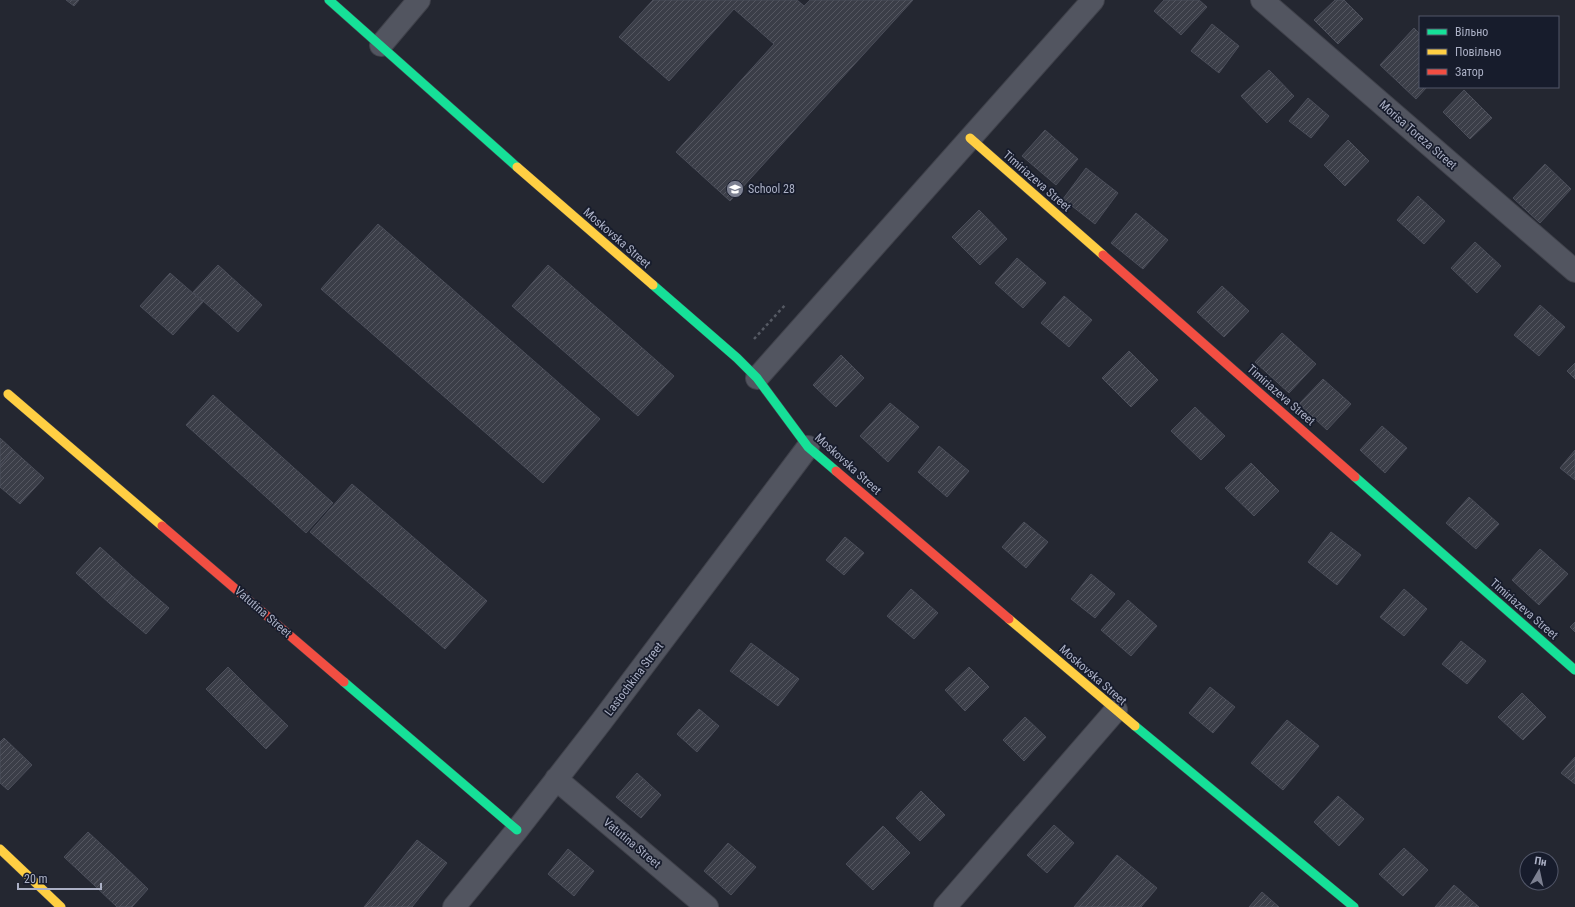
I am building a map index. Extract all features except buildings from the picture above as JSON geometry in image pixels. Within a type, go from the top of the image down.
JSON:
[{"type":"street","name":"Moskovska Street","points":[[329,0],[510,162],[737,358],[757,378],[808,446],[1116,710],[1354,907]]},
{"type":"street","points":[[381,45],[419,0]]},
{"type":"street","points":[[757,378],[1093,0]]},
{"type":"street","name":"Morisa Toreza Street","points":[[1262,0],[1575,271]]},
{"type":"street","name":"Timiriazeva Street","points":[[970,138],[1575,670]]},
{"type":"street","name":"Vatutina Street","points":[[8,394],[517,830]]},
{"type":"street","name":"Lastochkina Street","points":[[454,907],[517,830],[601,722],[808,446]]},
{"type":"street","points":[[945,907],[1116,710]]},
{"type":"street","name":"Vatutina Street","points":[[556,779],[707,907]]},
{"type":"street","points":[[0,849],[61,907]]},
{"type":"traffic: fast","points":[[329,0],[517,167]]},
{"type":"traffic: fast","points":[[653,285],[737,358],[757,378],[808,447],[836,471]]},
{"type":"traffic: fast","points":[[1355,477],[1575,670]]},
{"type":"traffic: fast","points":[[344,682],[517,830]]},
{"type":"traffic: fast","points":[[1135,726],[1354,907]]},
{"type":"traffic: slow","points":[[970,138],[1103,255]]},
{"type":"traffic: slow","points":[[517,167],[653,285]]},
{"type":"traffic: slow","points":[[8,394],[162,526]]},
{"type":"traffic: slow","points":[[1009,619],[1135,726]]},
{"type":"traffic: slow","points":[[0,849],[61,907]]},
{"type":"traffic: jam","points":[[1103,255],[1355,477]]},
{"type":"traffic: jam","points":[[836,471],[1009,619]]},
{"type":"traffic: jam","points":[[162,526],[344,682]]},
{"type":"place","name":"School 28","points":[[735,189]]}]
